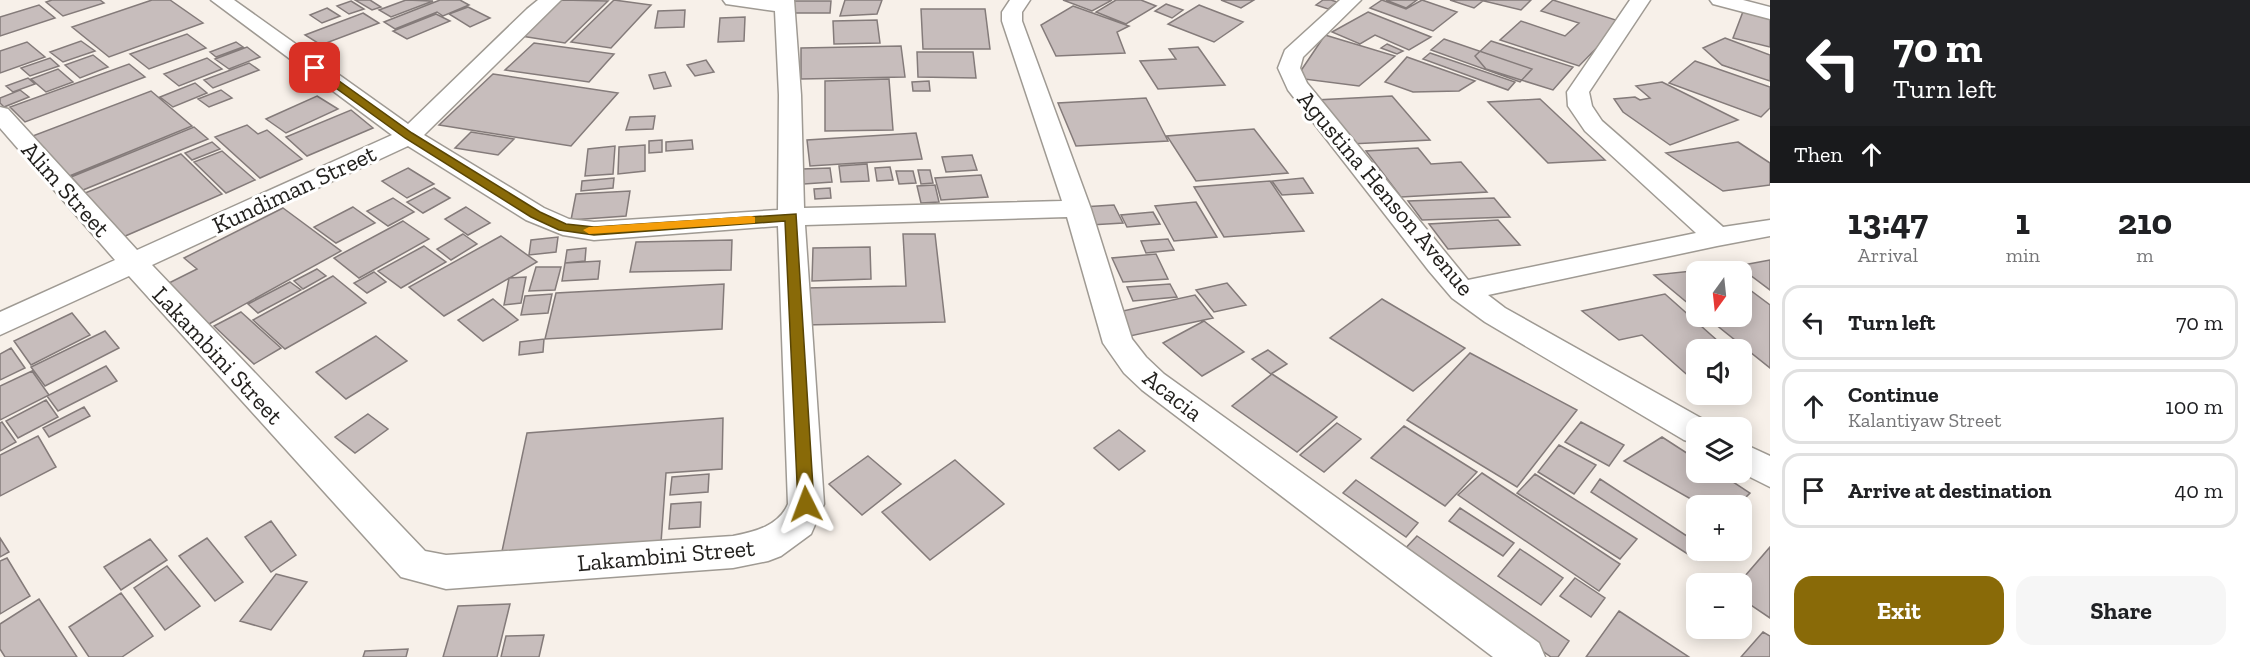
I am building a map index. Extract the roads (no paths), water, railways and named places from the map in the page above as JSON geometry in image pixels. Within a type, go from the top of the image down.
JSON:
[{"type":"street","points":[[221,0],[408,136],[536,214],[563,227],[594,231],[791,217],[1078,209]]},
{"type":"street","points":[[733,0],[784,3]]},
{"type":"street","name":"Acacia","points":[[1020,0],[1012,12],[1012,21],[1078,209],[1118,343],[1135,365],[1153,382],[1525,657]]},
{"type":"street","name":"Agustina Henson Avenue","points":[[1351,0],[1293,55],[1289,68],[1296,85],[1462,291],[1496,315],[1686,425]]},
{"type":"street","points":[[1640,0],[1578,92],[1580,106],[1593,126],[1717,237]]},
{"type":"street","points":[[1720,0],[1770,13]]},
{"type":"street","name":"Lakambini Street","points":[[133,263],[414,565],[446,572],[716,554],[768,545],[798,523],[806,504],[791,217],[790,95],[784,3]]},
{"type":"street","name":"Kundiman Street","points":[[0,324],[408,136],[534,6]]},
{"type":"street","name":"Alim Street","points":[[0,114],[133,263]]},
{"type":"street","points":[[1462,291],[1717,237],[1770,228]]},
{"type":"street","points":[[1752,463],[1770,473]]}]
